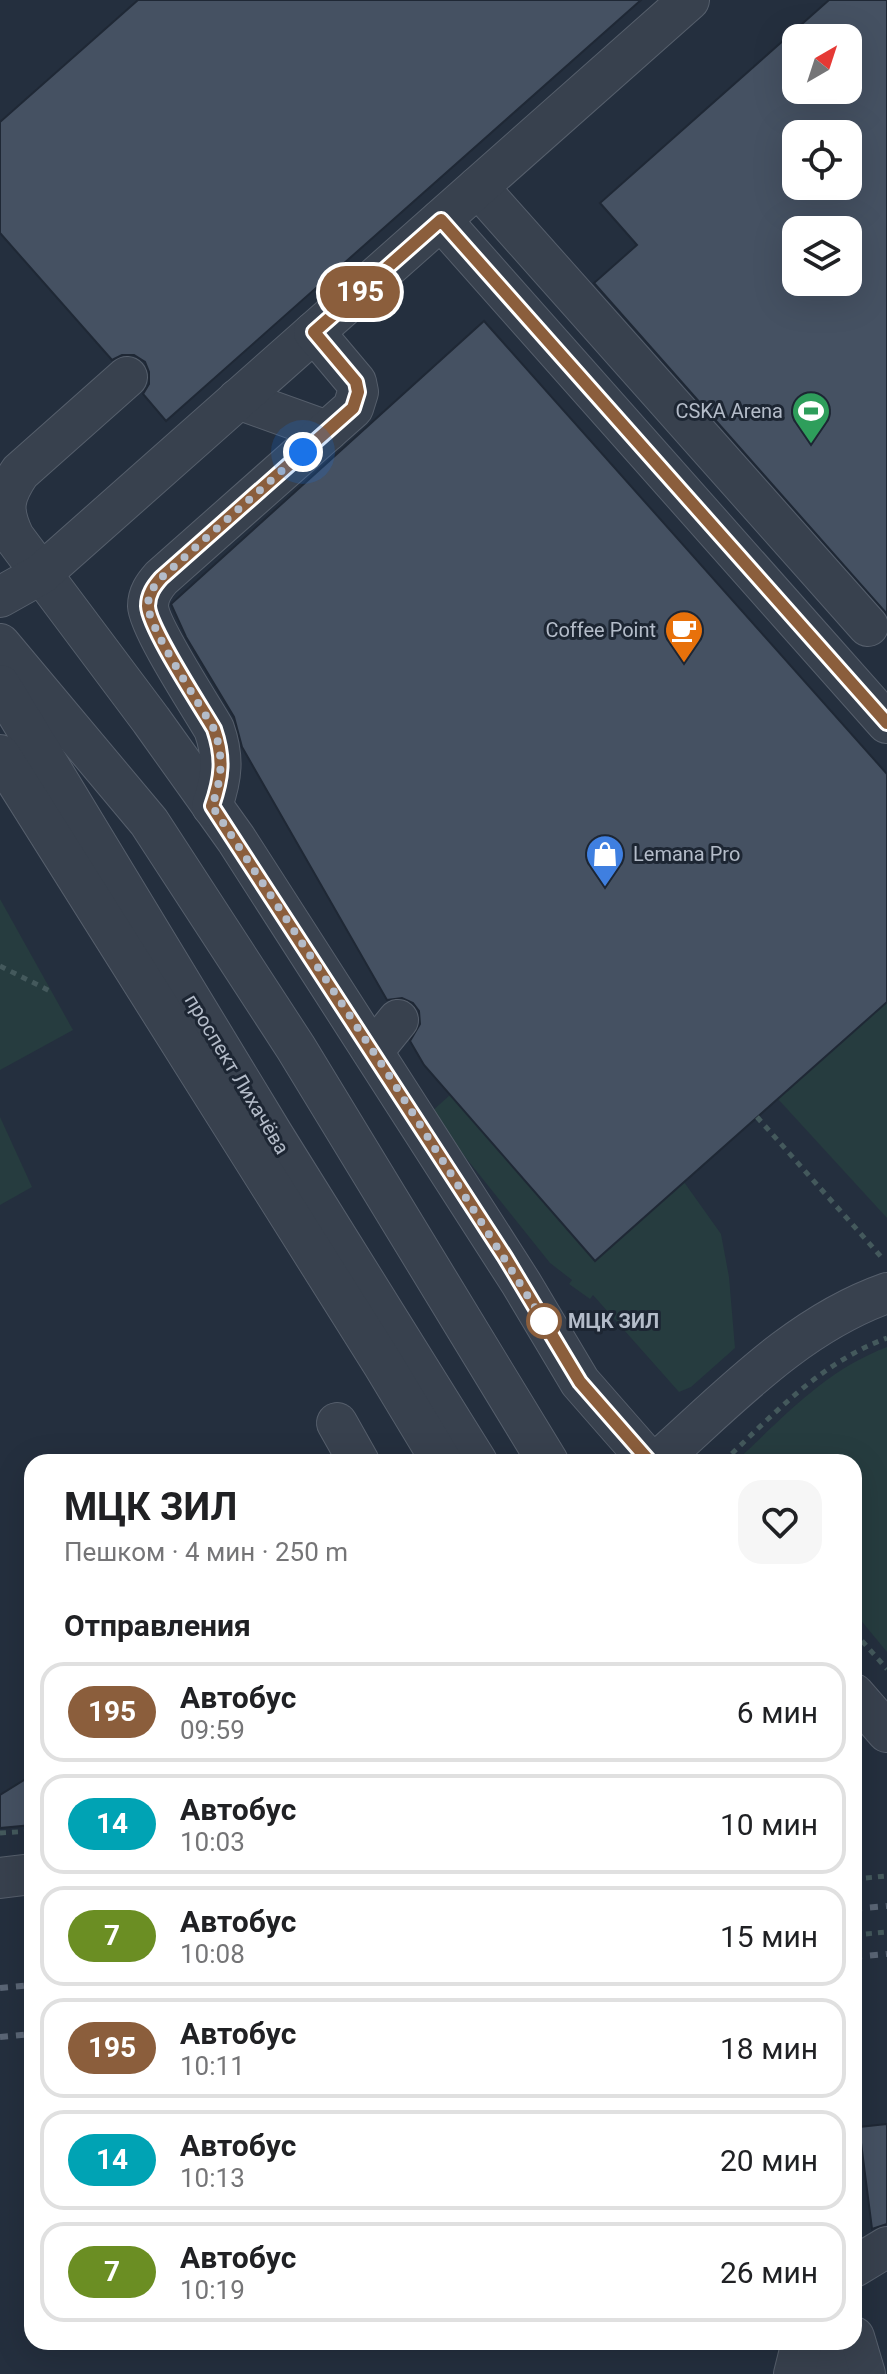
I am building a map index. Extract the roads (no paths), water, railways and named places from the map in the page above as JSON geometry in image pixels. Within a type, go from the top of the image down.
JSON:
[{"type":"street","points":[[0,597],[41,574],[689,0]]},
{"type":"street","points":[[478,187],[868,626]]},
{"type":"street","points":[[441,220],[887,723]]},
{"type":"street","points":[[212,806],[221,779],[219,744],[214,729],[151,619],[149,598],[161,578],[353,408],[358,392],[350,373],[314,332]]},
{"type":"street","points":[[127,377],[20,472],[8,489],[5,505],[6,520],[14,537],[212,806],[373,1051],[521,1283],[580,1382],[643,1454]]},
{"type":"street","points":[[238,399],[327,431]]},
{"type":"street","points":[[0,644],[149,822],[296,1048],[543,1454]]},
{"type":"street","name":"проспект Лихачёва","points":[[0,685],[265,1121],[396,1356],[439,1454]]},
{"type":"street","name":"проспект Лихачёва","points":[[0,755],[396,1356],[471,1454]]},
{"type":"street","points":[[373,1051],[398,1020]]},
{"type":"street","points":[[666,1454],[814,1327],[859,1303],[887,1293]]},
{"type":"street","points":[[337,1423],[354,1454]]},
{"type":"street","points":[[862,1703],[887,1732]]},
{"type":"street","points":[[0,1878],[24,1875]]},
{"type":"street","points":[[862,2262],[887,2247]]},
{"type":"street","points":[[794,2374],[800,2350]]},
{"type":"street","points":[[822,2350],[829,2374]]},
{"type":"street","points":[[858,2350],[865,2374]]},
{"type":"railway","points":[[862,1908],[887,1906]]},
{"type":"railway","points":[[862,1956],[887,1954]]},
{"type":"railway","points":[[0,1988],[24,1986]]},
{"type":"railway","points":[[0,2037],[24,2035]]},
{"type":"place","name":"CSKA Arena","points":[[811,445]]},
{"type":"place","name":"Coffee Point","points":[[684,664]]},
{"type":"place","name":"Lemana Pro","points":[[605,888]]},
{"type":"place","name":"МЦК ЗИЛ","points":[[544,1321]]}]
